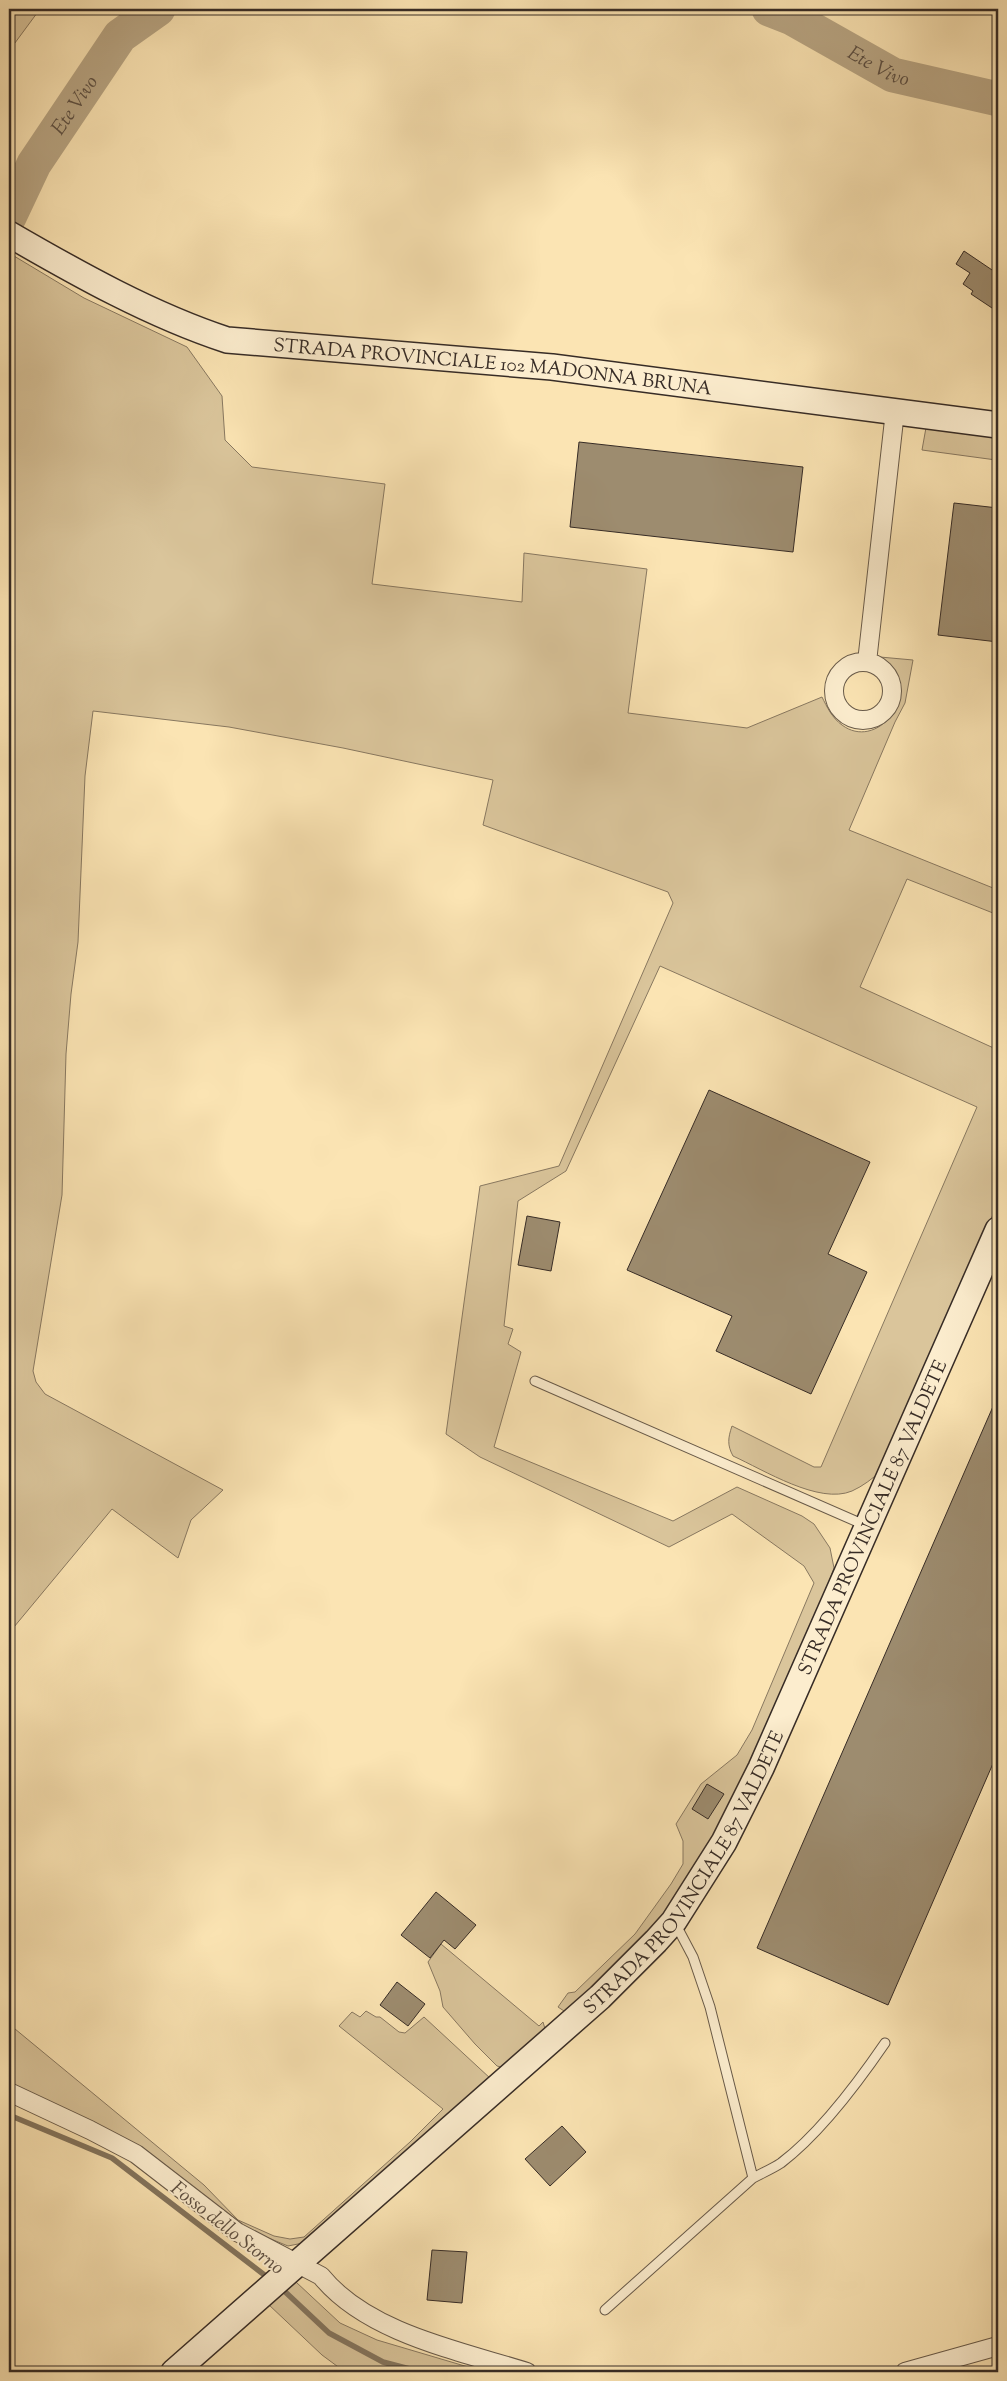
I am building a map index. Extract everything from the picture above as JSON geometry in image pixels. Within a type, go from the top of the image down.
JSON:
[{"type":"main road","name":"STRADA PROVINCIALE 102 MADONNA BRUNA","points":[[9,234],[62,265],[188,327],[227,340],[552,367],[998,425]]},
{"type":"main road","name":"STRADA PROVINCIALE 87 VALDETE","points":[[174,2372],[600,1997],[674,1921],[724,1842],[761,1768],[998,1230]]},
{"type":"street","points":[[867,662],[895,411]]},
{"type":"street","points":[[9,2092],[136,2154],[237,2232],[290,2268],[321,2276],[330,2287],[354,2306],[401,2330],[527,2372]]},
{"type":"street","points":[[905,2372],[998,2346]]},
{"type":"lane","points":[[535,1381],[867,1526]]},
{"type":"lane","points":[[674,1921],[693,1957],[710,2007],[753,2178]]},
{"type":"lane","points":[[605,2310],[753,2178],[780,2163],[799,2147],[858,2082],[885,2043]]},
{"type":"shaded area","points":[[9,9],[40,9],[9,51]]},
{"type":"shaded area","points":[[9,253],[84,298],[187,347],[222,396],[225,440],[252,467],[385,484],[372,584],[522,602],[524,553],[647,569],[628,713],[747,728],[822,697],[833,716],[842,725],[856,731],[870,731],[883,724],[892,714],[898,700],[899,686],[893,673],[880,661],[880,657],[913,660],[905,703],[849,830],[998,890],[998,915],[907,879],[860,987],[998,1050],[998,1203],[881,1471],[864,1485],[852,1491],[839,1494],[824,1493],[808,1490],[776,1477],[733,1456],[729,1445],[732,1426],[814,1467],[821,1467],[977,1107],[660,966],[566,1171],[518,1201],[504,1326],[513,1329],[508,1344],[521,1352],[494,1447],[673,1521],[737,1487],[802,1516],[814,1524],[830,1548],[834,1568],[816,1617],[723,1829],[661,1923],[567,2013],[558,2007],[568,1993],[575,1992],[635,1934],[683,1864],[683,1841],[676,1824],[701,1784],[737,1755],[752,1730],[814,1583],[804,1566],[732,1514],[669,1547],[480,1457],[446,1434],[480,1186],[559,1166],[673,903],[668,892],[483,825],[493,780],[343,748],[229,727],[93,711],[85,776],[78,942],[66,1054],[62,1195],[33,1371],[36,1382],[45,1394],[223,1490],[191,1520],[178,1558],[112,1509],[9,1633]]},
{"type":"shaded area","points":[[927,422],[998,431],[998,467],[996,460],[922,450]]},
{"type":"shaded area","points":[[441,1944],[539,2026],[543,2022],[546,2032],[505,2068],[497,2066],[443,2007],[440,1991],[428,1962]]},
{"type":"shaded area","points":[[366,2011],[376,2017],[380,2017],[399,2032],[405,2033],[424,2017],[491,2079],[303,2243],[288,2246],[249,2230],[9,2087],[9,2024],[204,2185],[238,2220],[274,2236],[290,2239],[304,2237],[410,2142],[443,2109],[339,2026],[352,2012],[360,2017]]},
{"type":"shaded area","points":[[296,2282],[340,2323],[377,2340],[485,2372],[345,2372],[322,2355],[268,2304]]},
{"type":"building","points":[[964,251],[998,274],[998,312],[971,294],[973,291],[963,284],[970,273],[956,264]]},
{"type":"building","points":[[579,442],[803,467],[793,552],[570,527]]},
{"type":"building","points":[[954,503],[998,508],[998,642],[938,635]]},
{"type":"building","points":[[709,1090],[870,1162],[828,1254],[867,1272],[811,1394],[716,1351],[732,1316],[627,1270]]},
{"type":"building","points":[[527,1216],[560,1222],[551,1271],[518,1265]]},
{"type":"building","points":[[998,1395],[998,1752],[888,2005],[757,1948]]},
{"type":"building","points":[[707,1784],[724,1794],[708,1819],[692,1809]]},
{"type":"building","points":[[436,1892],[476,1925],[455,1949],[444,1940],[430,1958],[401,1935]]},
{"type":"building","points":[[397,1982],[425,2004],[408,2026],[380,2005]]},
{"type":"building","points":[[562,2126],[586,2152],[550,2186],[525,2159]]},
{"type":"building","points":[[432,2250],[467,2252],[462,2303],[427,2300]]},
{"type":"waterway","name":"Ete Vivo","points":[[9,217],[34,164],[120,36],[158,9]]},
{"type":"waterway","name":"Ete Vivo","points":[[769,9],[792,18],[893,75],[998,99]]},
{"type":"waterway","name":"Fosso dello Storno","points":[[9,2115],[112,2158],[271,2280]]},
{"type":"waterway","name":"Fosso dello Storno","points":[[280,2287],[329,2333],[383,2362],[421,2372]]}]
